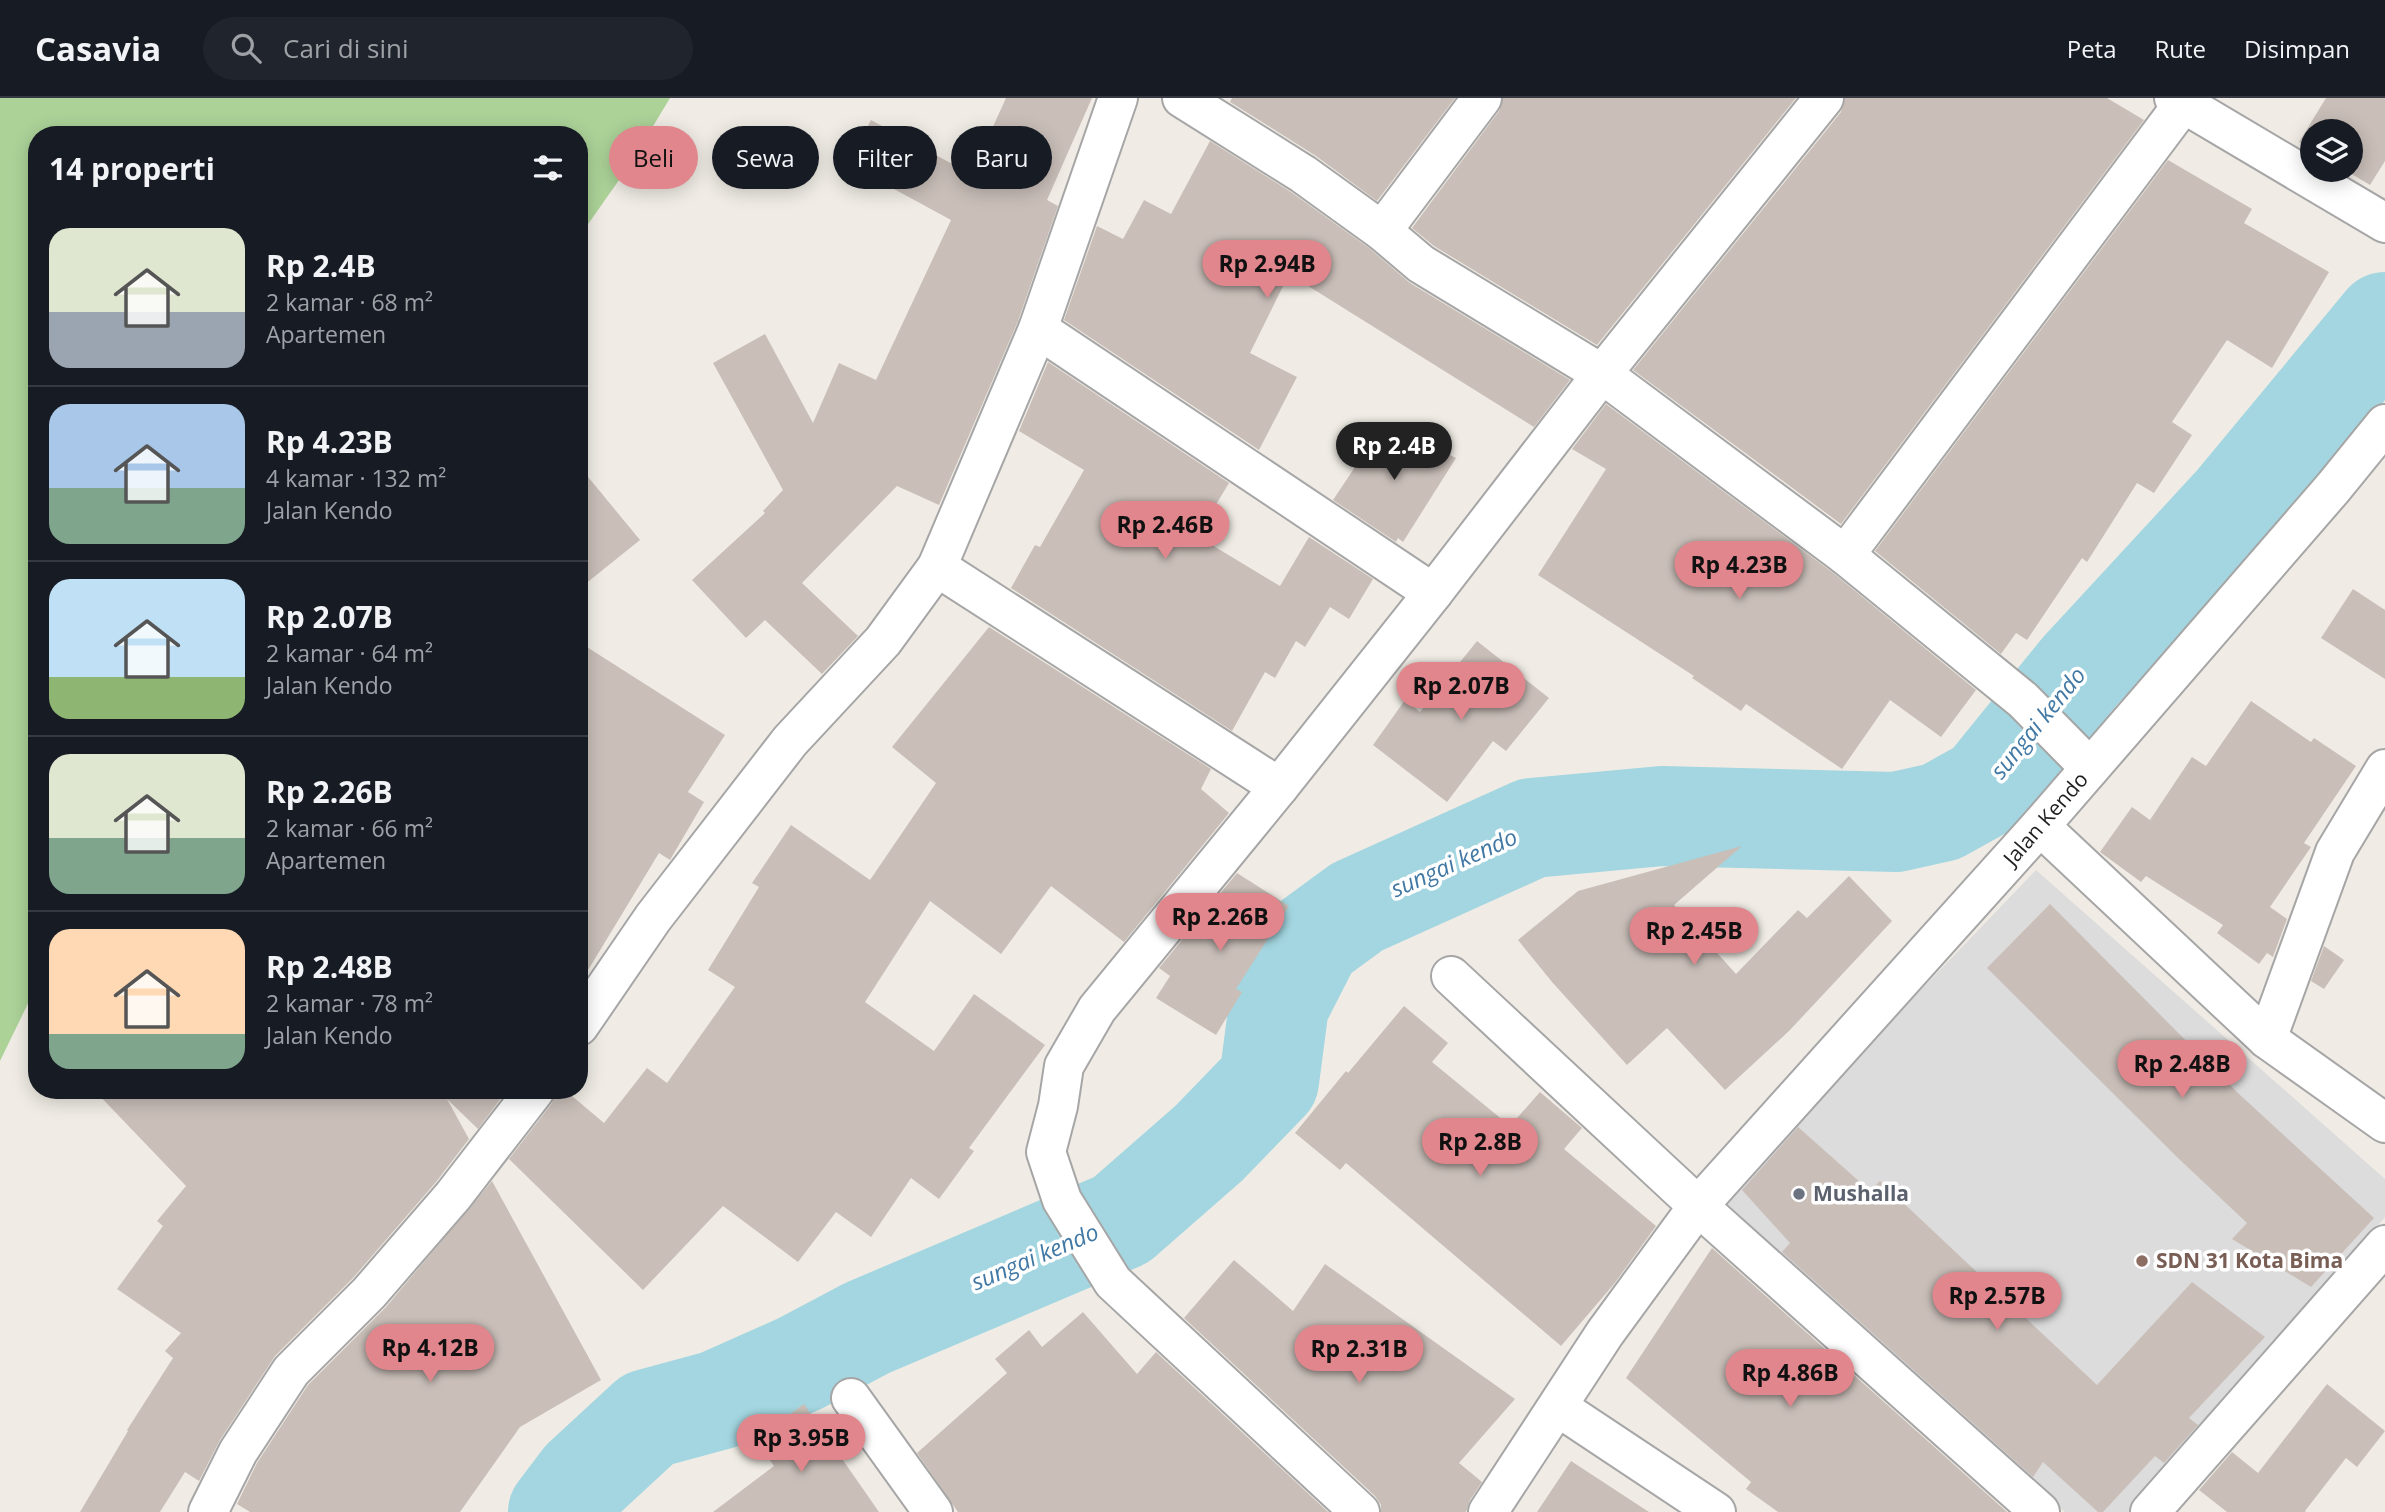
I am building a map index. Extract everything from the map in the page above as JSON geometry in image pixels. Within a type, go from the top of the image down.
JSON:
[{"type":"street","points":[[588,1013],[653,918],[790,741],[883,641],[937,568],[1038,329],[1118,98]]},
{"type":"street","points":[[1182,98],[1289,165],[1382,231],[1421,264],[1602,374],[1845,555],[2027,705],[2090,768]]},
{"type":"street","points":[[1382,231],[1482,98]]},
{"type":"street","points":[[1360,1512],[1114,1282],[1062,1200],[1046,1153],[1065,1066],[1097,1009],[1279,787],[1602,374],[1825,98]]},
{"type":"street","points":[[1845,555],[2178,101],[2385,223]]},
{"type":"street","points":[[1038,329],[1433,593]]},
{"type":"street","name":"Jalan Kendo","points":[[1488,1512],[1605,1333],[1698,1206],[2040,826],[2385,424]]},
{"type":"street","points":[[937,568],[1279,787]]},
{"type":"street","points":[[2267,1039],[2335,852],[2385,769]]},
{"type":"street","points":[[2040,826],[2267,1039],[2385,1123]]},
{"type":"street","points":[[1451,976],[1698,1206],[2040,1512]]},
{"type":"street","points":[[208,1512],[238,1452],[291,1371],[369,1293],[453,1196],[528,1099]]},
{"type":"street","points":[[2150,1512],[2385,1245]]},
{"type":"street","points":[[851,1398],[933,1512]]},
{"type":"street","points":[[1558,1407],[1716,1512]]},
{"type":"shaded area","points":[[2036,870],[2385,1179],[2385,1217],[2135,1512],[2065,1512],[1717,1202]]},
{"type":"green space","points":[[0,98],[670,98],[653,126],[609,126],[609,189],[613,189],[588,224],[588,126],[28,126],[28,1003],[0,1061]]},
{"type":"building","points":[[1006,98],[1092,98],[1052,189],[1052,126],[993,126]]},
{"type":"building","points":[[1232,98],[1455,98],[1377,201],[1316,156],[1230,102]]},
{"type":"building","points":[[1503,98],[1796,98],[1597,345],[1434,246],[1412,228],[1499,111]]},
{"type":"building","points":[[1845,98],[2107,98],[2144,120],[1841,524],[1633,370],[1841,112]]},
{"type":"building","points":[[2326,98],[2385,98],[2385,161],[2370,185],[2363,181],[2363,119],[2313,119]]},
{"type":"building","points":[[871,120],[882,126],[868,126]]},
{"type":"building","points":[[1210,141],[1291,192],[1369,248],[1410,283],[1570,380],[1534,427],[1289,274],[1250,353],[1297,377],[1259,450],[1064,320],[1097,226],[1123,239],[1144,200],[1171,214]]},
{"type":"building","points":[[937,156],[951,163],[951,189],[1052,189],[1047,200],[1058,206],[1018,321],[939,505],[897,486],[802,583],[858,636],[822,674],[765,620],[746,638],[692,580],[765,513],[763,511],[783,490],[713,363],[765,334],[813,423],[839,363],[876,380],[951,220],[894,189],[937,189]]},
{"type":"building","points":[[2168,160],[2252,209],[2244,223],[2329,272],[2272,368],[2227,340],[2172,422],[2192,435],[2154,493],[2137,483],[2087,562],[2082,558],[2027,640],[2016,633],[2001,654],[1875,551]]},
{"type":"building","points":[[1048,362],[1229,483],[1197,536],[1280,586],[1309,537],[1373,579],[1349,619],[1330,607],[1305,647],[1296,641],[1275,678],[1265,672],[1232,731],[1011,588],[1035,545],[1040,547],[1084,470],[1019,431]]},
{"type":"building","points":[[1606,404],[1832,572],[1976,690],[1941,737],[1890,700],[1842,769],[1746,704],[1741,711],[1692,678],[1694,676],[1538,575],[1606,469],[1572,449]]},
{"type":"building","points":[[1385,422],[1456,458],[1403,542],[1398,538],[1396,542],[1333,500]]},
{"type":"building","points":[[588,477],[640,540],[588,582]]},
{"type":"building","points":[[2353,589],[2385,610],[2385,679],[2321,638]]},
{"type":"building","points":[[989,627],[1211,769],[1201,789],[1229,813],[1124,942],[1051,886],[1001,954],[930,901],[865,1002],[934,1051],[974,994],[1045,1045],[969,1148],[974,1151],[939,1199],[911,1178],[871,1237],[836,1212],[798,1262],[723,1206],[643,1290],[509,1159],[553,1099],[576,1099],[604,1123],[647,1068],[667,1083],[735,987],[708,970],[759,887],[752,883],[791,825],[870,880],[936,783],[892,747]]},
{"type":"building","points":[[1477,641],[1549,698],[1506,751],[1493,741],[1447,802],[1373,745],[1405,700],[1420,712]]},
{"type":"building","points":[[588,648],[725,735],[688,792],[704,802],[670,860],[659,853],[588,970]]},
{"type":"building","points":[[2251,701],[2311,742],[2314,738],[2356,766],[2304,843],[2311,847],[2270,907],[2287,919],[2273,957],[2267,953],[2259,964],[2217,933],[2223,925],[2146,876],[2141,882],[2100,852],[2132,807],[2150,820],[2192,757],[2206,766]]},
{"type":"building","points":[[1742,846],[1674,905],[1736,974],[1798,910],[1807,918],[1849,876],[1892,921],[1789,1031],[1725,1090],[1667,1028],[1627,1065],[1518,940],[1578,891]]},
{"type":"building","points":[[1237,873],[1289,906],[1236,989],[1242,992],[1216,1035],[1156,998],[1170,976],[1159,968]]},
{"type":"building","points":[[2050,904],[2239,1094],[2374,1218],[2311,1287],[2232,1239],[2247,1223],[1987,968]]},
{"type":"building","points":[[2324,946],[2344,960],[2324,989],[2311,981]]},
{"type":"building","points":[[1404,1006],[1448,1043],[1432,1062],[1510,1126],[1540,1092],[1582,1128],[1564,1149],[1656,1226],[1614,1284],[1561,1346],[1346,1163],[1340,1170],[1295,1133]]},
{"type":"building","points":[[103,1099],[447,1099],[469,1139],[436,1182],[353,1278],[275,1356],[220,1440],[199,1481],[185,1472],[160,1512],[80,1512],[127,1430],[173,1358],[165,1351],[181,1333],[117,1289],[163,1226],[157,1221],[186,1186]]},
{"type":"building","points":[[447,1099],[500,1099],[478,1129]]},
{"type":"building","points":[[1798,1127],[1870,1191],[1880,1181],[2097,1385],[2192,1282],[2265,1337],[2189,1418],[2198,1425],[2164,1463],[2155,1456],[2103,1512],[2098,1512],[2043,1462],[2033,1477],[1782,1252],[1790,1243],[1742,1190]]},
{"type":"building","points":[[492,1181],[601,1380],[520,1427],[460,1512],[250,1512],[237,1504],[257,1463],[308,1385],[386,1307]]},
{"type":"building","points":[[1712,1248],[2007,1512],[1778,1512],[1746,1489],[1751,1482],[1626,1378]]},
{"type":"building","points":[[1234,1260],[1293,1311],[1325,1264],[1515,1399],[1459,1463],[1482,1482],[1470,1500],[1466,1512],[1381,1512],[1381,1505],[1375,1496],[1184,1318]]},
{"type":"building","points":[[1083,1312],[1137,1374],[1156,1352],[1328,1512],[958,1512],[917,1453],[1007,1373],[995,1359],[1029,1330],[1042,1347]]},
{"type":"building","points":[[2327,1384],[2385,1431],[2357,1467],[2346,1458],[2306,1512],[2227,1512],[2199,1490],[2232,1452],[2258,1473]]},
{"type":"building","points":[[804,1404],[879,1512],[713,1512],[774,1466],[755,1439]]},
{"type":"building","points":[[1571,1461],[1649,1512],[1537,1512]]},
{"type":"waterway","name":"sungai kendo","points":[[558,1512],[583,1479],[648,1419],[718,1400],[801,1363],[867,1328],[1121,1220],[1209,1143],[1269,1081],[1279,1005],[1312,940],[1357,907],[1532,828],[1662,816],[1896,822],[1941,812],[1986,787],[2080,671],[2235,503],[2385,322]]},
{"type":"place","name":"Mushalla","points":[[1799,1194]]},
{"type":"place","name":"SDN 31 Kota Bima","points":[[2142,1261]]}]
